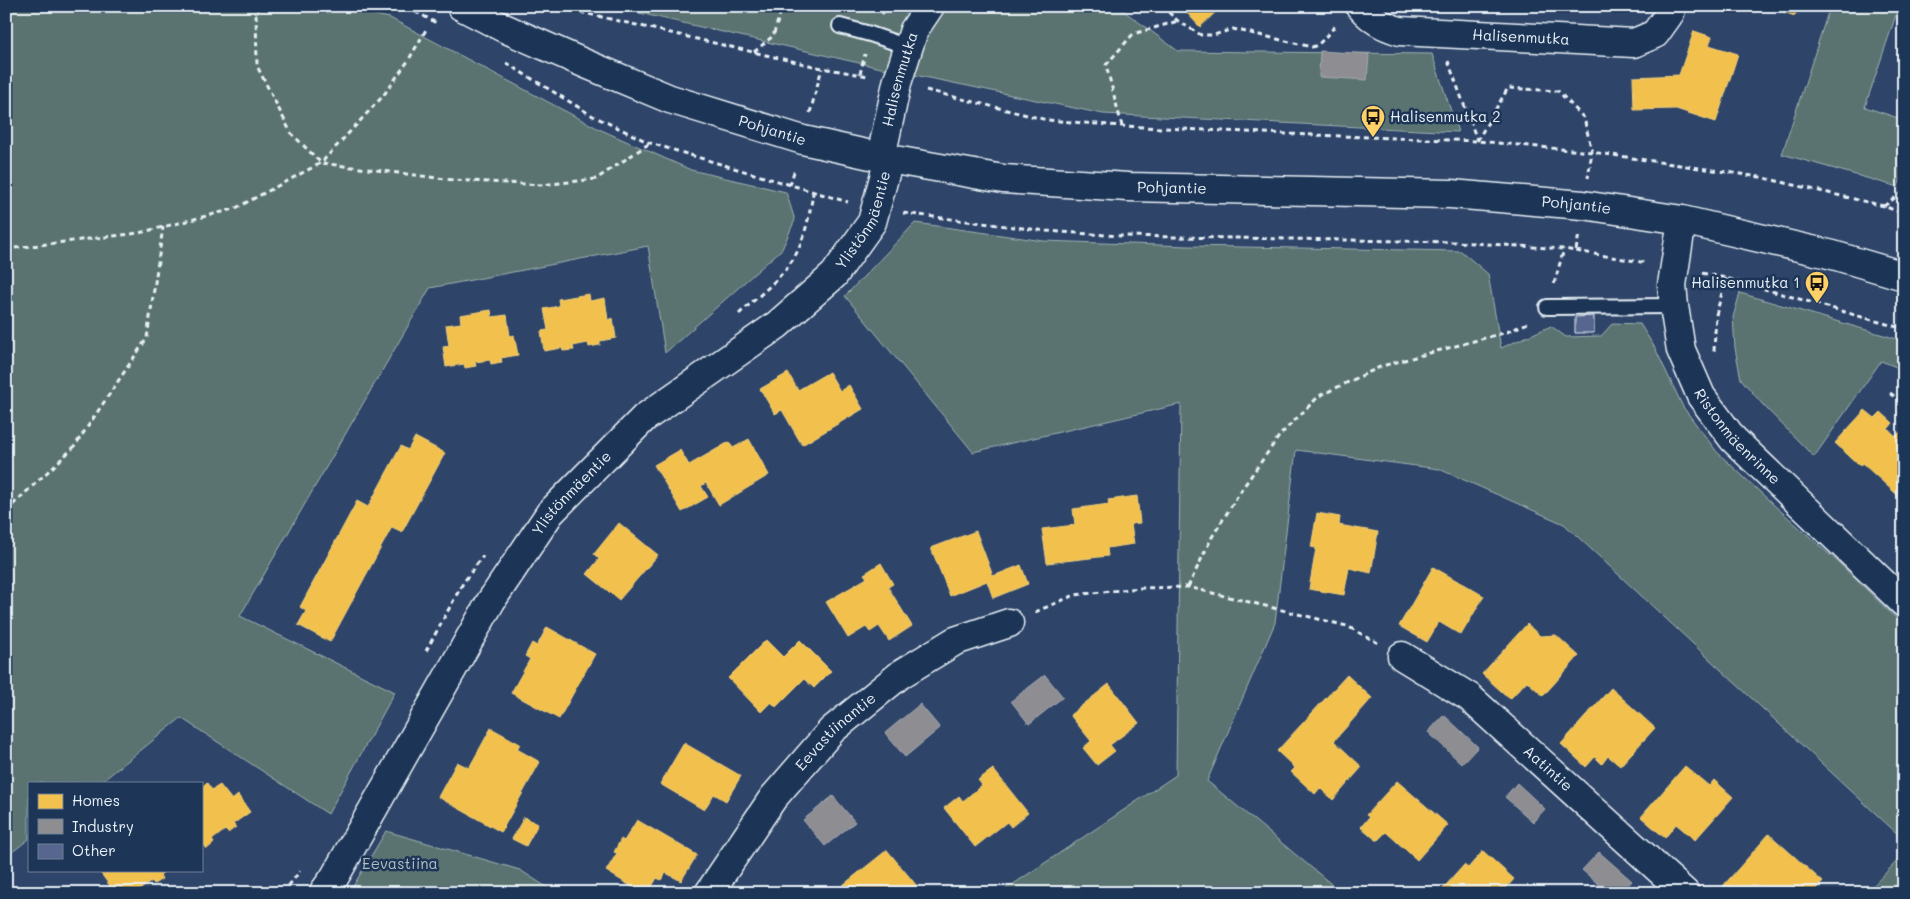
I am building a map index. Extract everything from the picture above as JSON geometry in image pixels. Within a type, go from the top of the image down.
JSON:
[{"type":"street","name":"Pohjantie","points":[[461,6],[504,28],[670,99],[803,140],[885,158],[1002,179],[1128,186],[1451,194],[1584,205],[1682,220],[1833,255],[1904,276]]},
{"type":"street","name":"Halisenmutka","points":[[885,158],[897,83],[914,30],[930,6]]},
{"type":"street","name":"Halisenmutka","points":[[1350,13],[1400,31],[1634,43],[1655,34],[1670,13],[1672,6]]},
{"type":"street","name":"Ylistönmäentie","points":[[323,893],[334,878],[491,601],[550,513],[644,418],[777,325],[834,275],[872,222],[876,210],[885,158]]},
{"type":"street","name":"Ristonmäenrinne","points":[[1682,220],[1672,285],[1674,306],[1681,350],[1701,396],[1733,439],[1904,603]]},
{"type":"street","name":"Eevastiinantie","points":[[710,893],[773,798],[832,730],[901,674],[955,641],[1009,623]]},
{"type":"street","name":"Aatintie","points":[[1402,656],[1469,697],[1685,893]]},
{"type":"lane","points":[[840,26],[908,47]]},
{"type":"lane","points":[[1547,307],[1674,306]]},
{"type":"path","points":[[259,6],[256,12],[257,66],[291,133],[321,163],[453,180],[541,185],[596,179],[650,143]]},
{"type":"path","points":[[398,6],[420,14],[443,27]]},
{"type":"path","points":[[554,6],[822,68],[860,74],[1047,120],[1122,126],[1477,141],[1592,152],[1760,177],[1884,206],[1904,214]]},
{"type":"path","points":[[598,6],[600,17]]},
{"type":"path","points":[[1162,6],[1178,21],[1201,35],[1214,35],[1233,29],[1312,47],[1318,45],[1350,13]]},
{"type":"path","points":[[754,52],[773,36],[781,11]]},
{"type":"path","points":[[1122,126],[1106,65],[1133,34],[1178,21]]},
{"type":"path","points":[[6,249],[139,233],[234,209],[321,163],[384,96],[408,61],[427,28]]},
{"type":"path","points":[[1438,33],[1477,141]]},
{"type":"path","points":[[499,59],[593,116],[650,143],[813,193],[876,210],[1046,231],[1121,236],[1457,242],[1564,249],[1726,278],[1904,329]]},
{"type":"path","points":[[803,140],[822,68]]},
{"type":"path","points":[[1477,141],[1508,88],[1540,89],[1558,91],[1584,118],[1592,152]]},
{"type":"path","points":[[1884,206],[1904,191]]},
{"type":"path","points":[[6,511],[74,447],[147,338],[163,227]]},
{"type":"path","points":[[1188,587],[1212,537],[1244,486],[1280,435],[1319,396],[1382,366],[1507,332],[1532,321],[1547,307],[1564,249]]},
{"type":"path","points":[[1717,359],[1714,351],[1716,315],[1726,278]]},
{"type":"path","points":[[1890,393],[1904,403]]},
{"type":"path","points":[[1009,623],[1075,595],[1139,588],[1188,587],[1347,626],[1402,656]]},
{"type":"path","points":[[283,893],[306,863]]},
{"type":"path","points":[[1148,893],[1158,889],[1176,893]]},
{"type":"green space","points":[[6,6],[332,6],[390,18],[599,129],[691,170],[786,192],[795,220],[782,249],[665,353],[648,246],[430,288],[240,616],[395,692],[328,814],[181,718],[101,782],[28,782],[28,840],[6,857]]},
{"type":"green space","points":[[615,6],[1117,6],[1178,51],[1432,54],[1458,132],[1103,114],[881,68]]},
{"type":"green space","points":[[1830,6],[1899,6],[1865,107],[1904,120],[1904,169],[1898,187],[1782,154]]},
{"type":"green space","points":[[915,223],[1044,241],[1188,246],[1461,251],[1488,274],[1501,348],[1551,326],[1566,337],[1601,336],[1613,323],[1640,324],[1655,348],[1683,407],[1717,452],[1839,563],[1900,622],[1904,629],[1904,840],[1564,524],[1439,469],[1296,450],[1275,623],[1207,781],[1342,893],[1000,893],[1176,775],[1181,404],[973,452],[845,296]]},
{"type":"green space","points":[[1740,293],[1904,341],[1904,370],[1881,361],[1814,457],[1763,405],[1741,379],[1735,348],[1733,317]]},
{"type":"green space","name":"Eevastiina","points":[[386,831],[520,870],[556,893],[349,893]]},
{"type":"green space","points":[[1904,854],[1904,893],[1866,893]]},
{"type":"building: Homes","points":[[1186,6],[1222,6],[1200,27],[1185,11]]},
{"type":"building: Homes","points":[[1621,6],[1644,6],[1644,12],[1621,10]]},
{"type":"building: Homes","points":[[1766,6],[1798,6],[1795,16]]},
{"type":"building: Homes","points":[[1694,31],[1712,37],[1709,45],[1738,54],[1716,122],[1676,109],[1634,110],[1633,77],[1679,75]]},
{"type":"building: Homes","points":[[589,294],[590,301],[605,298],[608,320],[613,318],[616,338],[600,341],[600,345],[589,347],[588,343],[573,346],[574,350],[563,351],[562,348],[544,351],[541,331],[548,330],[544,309],[559,306],[558,299]]},
{"type":"building: Homes","points":[[491,310],[492,317],[507,315],[510,336],[514,335],[518,355],[501,358],[502,362],[491,364],[490,360],[475,362],[476,366],[465,368],[464,364],[446,367],[443,347],[449,346],[446,325],[461,323],[460,315]]},
{"type":"building: Homes","points":[[829,372],[840,391],[849,385],[863,409],[802,445],[782,410],[775,414],[760,389],[788,373],[798,390]]},
{"type":"building: Homes","points":[[1865,410],[1875,418],[1881,412],[1893,423],[1888,429],[1896,436],[1901,431],[1904,434],[1904,501],[1862,463],[1860,466],[1835,443]]},
{"type":"building: Homes","points":[[415,437],[445,453],[402,532],[392,527],[330,642],[298,625],[306,611],[300,607],[357,501],[368,507],[401,446],[408,450]]},
{"type":"building: Homes","points":[[749,439],[769,475],[719,505],[706,483],[701,486],[708,497],[682,512],[654,465],[680,450],[689,465],[729,442],[733,448]]},
{"type":"building: Homes","points":[[1137,496],[1140,523],[1131,524],[1134,544],[1107,548],[1108,556],[1047,563],[1042,529],[1075,525],[1073,509],[1109,504],[1108,500]]},
{"type":"building: Homes","points":[[1317,513],[1340,517],[1339,525],[1378,532],[1371,573],[1349,568],[1344,595],[1309,589],[1316,548],[1311,547]]},
{"type":"building: Homes","points":[[619,523],[658,555],[619,600],[587,574],[599,559],[594,554]]},
{"type":"building: Homes","points":[[976,531],[993,576],[1021,565],[1028,584],[993,598],[987,581],[950,596],[931,548]]},
{"type":"building: Homes","points":[[881,563],[893,584],[888,587],[912,626],[889,641],[879,626],[870,632],[866,627],[848,638],[826,602],[867,578],[864,574]]},
{"type":"building: Homes","points":[[1433,567],[1484,596],[1461,635],[1439,622],[1427,642],[1399,626]]},
{"type":"building: Homes","points":[[1527,624],[1540,636],[1556,635],[1579,656],[1543,696],[1527,681],[1510,699],[1482,674]]},
{"type":"building: Homes","points":[[547,627],[595,654],[559,719],[511,693],[530,659],[525,656],[532,643],[537,646]]},
{"type":"building: Homes","points":[[766,640],[783,657],[800,640],[831,671],[814,688],[804,679],[776,707],[771,702],[761,712],[728,678]]},
{"type":"building: Homes","points":[[1347,675],[1372,698],[1334,741],[1362,767],[1333,800],[1320,788],[1315,794],[1291,772],[1295,768],[1277,751]]},
{"type":"building: Homes","points":[[1109,684],[1139,723],[1110,745],[1115,751],[1097,765],[1083,748],[1091,741],[1070,715]]},
{"type":"building: Homes","points":[[1611,688],[1655,728],[1620,766],[1608,756],[1602,764],[1595,757],[1586,767],[1561,744]]},
{"type":"building: Homes","points":[[491,728],[520,744],[517,749],[540,762],[501,832],[438,797],[457,762],[469,768]]},
{"type":"building: Homes","points":[[684,743],[741,776],[726,801],[714,794],[704,810],[660,784]]},
{"type":"building: Homes","points":[[1685,766],[1709,786],[1714,780],[1733,797],[1695,840],[1676,824],[1665,838],[1641,817]]},
{"type":"building: Homes","points":[[993,769],[1028,813],[1011,827],[1007,822],[975,847],[944,808],[959,796],[963,801],[982,785],[978,780]]},
{"type":"building: Homes","points":[[1397,781],[1448,825],[1417,860],[1386,832],[1377,841],[1361,827],[1369,817],[1366,815]]},
{"type":"building: Homes","points":[[207,783],[212,790],[220,785],[232,800],[238,795],[250,812],[233,824],[236,827],[228,833],[225,830],[212,840],[214,843],[207,849],[204,845],[202,846],[202,786]]},
{"type":"building: Homes","points":[[524,817],[538,824],[526,846],[512,839]]},
{"type":"building: Homes","points":[[637,820],[697,855],[681,881],[666,873],[661,880],[657,878],[648,893],[642,893],[606,871],[617,853],[614,852],[621,839],[624,841]]},
{"type":"building: Homes","points":[[1769,834],[1823,882],[1813,893],[1772,893],[1763,885],[1756,893],[1730,893],[1723,886]]},
{"type":"building: Homes","points":[[887,850],[917,886],[908,893],[849,893],[843,885]]},
{"type":"building: Homes","points":[[1483,851],[1514,879],[1502,893],[1439,893],[1464,865],[1468,868]]},
{"type":"building: Homes","points":[[100,872],[164,872],[160,875],[162,879],[154,884],[152,881],[138,891],[140,893],[105,893],[104,891],[110,886]]},
{"type":"building: Industry","points":[[1320,51],[1369,54],[1367,80],[1319,77]]},
{"type":"building: Industry","points":[[1045,675],[1063,697],[1029,724],[1011,701]]},
{"type":"building: Industry","points":[[920,704],[940,728],[905,757],[885,733]]},
{"type":"building: Industry","points":[[1444,715],[1478,747],[1462,764],[1428,732]]},
{"type":"building: Industry","points":[[1517,783],[1545,809],[1533,822],[1505,797]]},
{"type":"building: Industry","points":[[833,796],[855,822],[825,846],[803,820]]},
{"type":"building: Industry","points":[[1599,852],[1632,881],[1621,893],[1600,893],[1604,889],[1582,870]]},
{"type":"building: Other","points":[[1594,316],[1594,333],[1575,333],[1575,317]]},
{"type":"place","name":"Halisenmutka 2","points":[[1373,138]]},
{"type":"place","name":"Halisenmutka 1","points":[[1817,304]]}]
